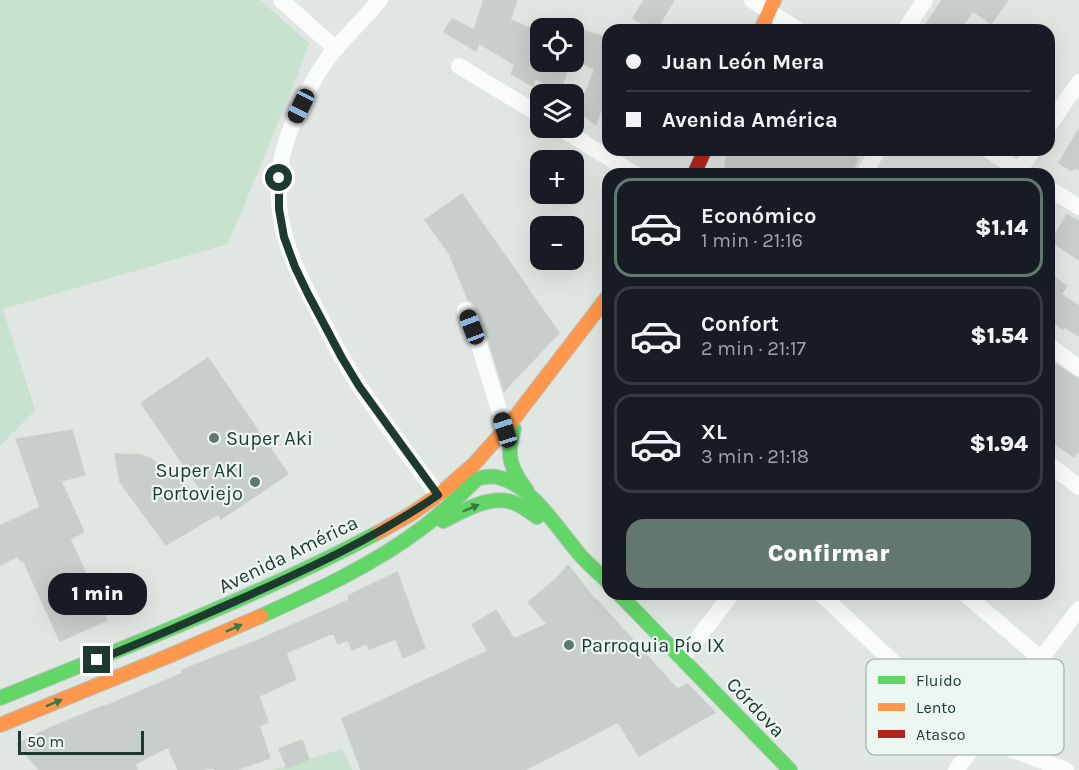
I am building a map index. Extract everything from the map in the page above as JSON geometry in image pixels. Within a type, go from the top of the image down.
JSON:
[{"type":"street","points":[[281,0],[336,49]]},
{"type":"street","points":[[380,0],[320,70],[295,120],[284,151],[279,178],[279,209],[284,237],[295,267],[342,358],[359,386],[438,495],[462,483],[479,478],[495,477],[511,482],[524,491],[545,513]]},
{"type":"street","points":[[752,0],[771,6],[791,24]]},
{"type":"street","points":[[909,24],[924,0]]},
{"type":"street","points":[[763,24],[771,6]]},
{"type":"street","points":[[459,66],[530,109]]},
{"type":"street","points":[[1055,117],[1079,82]]},
{"type":"street","points":[[576,138],[602,154]]},
{"type":"street","points":[[606,156],[625,168]]},
{"type":"street","points":[[997,156],[1014,168]]},
{"type":"street","points":[[1055,192],[1079,207]]},
{"type":"street","name":"Avenida América","points":[[0,725],[161,660],[310,594],[400,544],[440,515],[479,478],[494,459],[509,429],[602,304]]},
{"type":"street","points":[[465,310],[509,429],[508,450],[511,468],[579,554]]},
{"type":"street","points":[[1055,350],[1079,368]]},
{"type":"street","name":"Avenida América","points":[[0,698],[181,626],[293,576],[362,541],[438,495],[455,482],[509,429]]},
{"type":"street","points":[[1055,468],[1079,487]]},
{"type":"street","points":[[400,544],[448,518],[482,504],[494,500],[506,501],[536,516],[602,576]]},
{"type":"street","name":"Córdova","points":[[625,600],[790,770]]},
{"type":"street","points":[[682,658],[727,600]]},
{"type":"street","points":[[828,600],[892,659]]},
{"type":"street","points":[[971,600],[1041,659],[1079,609]]},
{"type":"street","points":[[956,770],[968,755]]},
{"type":"street","points":[[1022,755],[1066,770]]},
{"type":"green space","points":[[0,0],[260,0],[309,43],[228,244],[3,309],[35,410],[0,446]]},
{"type":"green space","points":[[342,749],[352,770],[273,770]]},
{"type":"building","points":[[484,0],[517,0],[510,20],[530,28],[530,72],[567,72],[563,84],[546,84],[535,78],[534,84],[530,84],[511,74],[515,65],[479,43],[476,51],[444,32],[452,19],[474,30]]},
{"type":"building","points":[[644,0],[674,0],[660,24],[644,24],[633,18]]},
{"type":"building","points":[[942,0],[1008,0],[991,24],[973,11],[964,24],[926,24]]},
{"type":"building","points":[[584,30],[602,36],[602,108],[596,124],[584,116],[584,97],[595,69],[584,64]]},
{"type":"building","points":[[1079,129],[1079,170],[1074,167],[1072,171],[1059,163]]},
{"type":"building","points":[[727,156],[852,156],[858,159],[854,168],[725,168]]},
{"type":"building","points":[[462,194],[559,333],[504,391],[475,306],[468,300],[450,255],[425,220]]},
{"type":"building","points":[[1067,215],[1079,221],[1079,260],[1055,244],[1055,234]]},
{"type":"building","points":[[1055,278],[1067,286],[1061,294],[1079,306],[1079,336],[1064,327],[1063,329],[1055,324]]},
{"type":"building","name":"Super Aki","points":[[208,358],[288,474],[221,519],[218,514],[166,545],[120,482],[115,454],[141,455],[150,458],[212,506],[141,403]]},
{"type":"building","points":[[1055,365],[1079,379],[1079,450],[1074,457],[1055,444]]},
{"type":"building","points":[[72,430],[85,475],[61,481],[84,532],[70,539],[107,620],[60,641],[23,560],[21,562],[18,556],[0,565],[0,526],[40,507],[16,439]]},
{"type":"building","name":"Parroquia Pío IX","points":[[568,565],[596,601],[677,689],[687,684],[715,712],[639,756],[618,722],[525,770],[361,770],[342,719],[488,651],[472,625],[496,610],[514,639],[547,624],[528,602],[556,579]]},
{"type":"building","points":[[397,572],[425,648],[403,658],[396,639],[369,649],[367,643],[352,650],[348,640],[338,644],[333,633],[286,653],[296,679],[259,696],[268,722],[259,726],[270,758],[236,770],[215,770],[214,768],[178,770],[168,747],[135,764],[137,770],[39,770],[17,744],[183,673],[182,670],[256,641],[349,600],[348,596]]},
{"type":"building","points":[[302,740],[309,759],[287,768],[279,749]]},
{"type":"traffic: fast","points":[[514,429],[510,447],[511,462],[527,491]]},
{"type":"traffic: fast","points":[[464,483],[492,477],[513,483],[535,500],[581,556],[602,576]]},
{"type":"traffic: fast","points":[[261,616],[323,587],[384,554],[429,522],[477,479]]},
{"type":"traffic: fast","points":[[443,521],[476,505],[503,500],[515,503],[537,517]]},
{"type":"traffic: fast","points":[[0,698],[239,599],[379,532]]},
{"type":"traffic: fast","points":[[625,600],[790,770]]},
{"type":"traffic: slow","points":[[764,24],[774,0]]},
{"type":"traffic: slow","points":[[379,532],[411,514],[441,493],[474,464],[509,425],[602,304]]},
{"type":"traffic: slow","points":[[0,725],[261,616]]},
{"type":"traffic: jam","points":[[697,168],[702,156]]},
{"type":"place","name":"Super Aki","points":[[214,438]]},
{"type":"place","name":"Super AKI Portoviejo","points":[[255,482]]},
{"type":"place","name":"Parroquia Pío IX","points":[[569,645]]},
{"type":"route","points":[[97,660],[181,626],[293,576],[362,541],[438,495],[359,386],[308,294],[284,237],[279,209],[279,178]]}]
